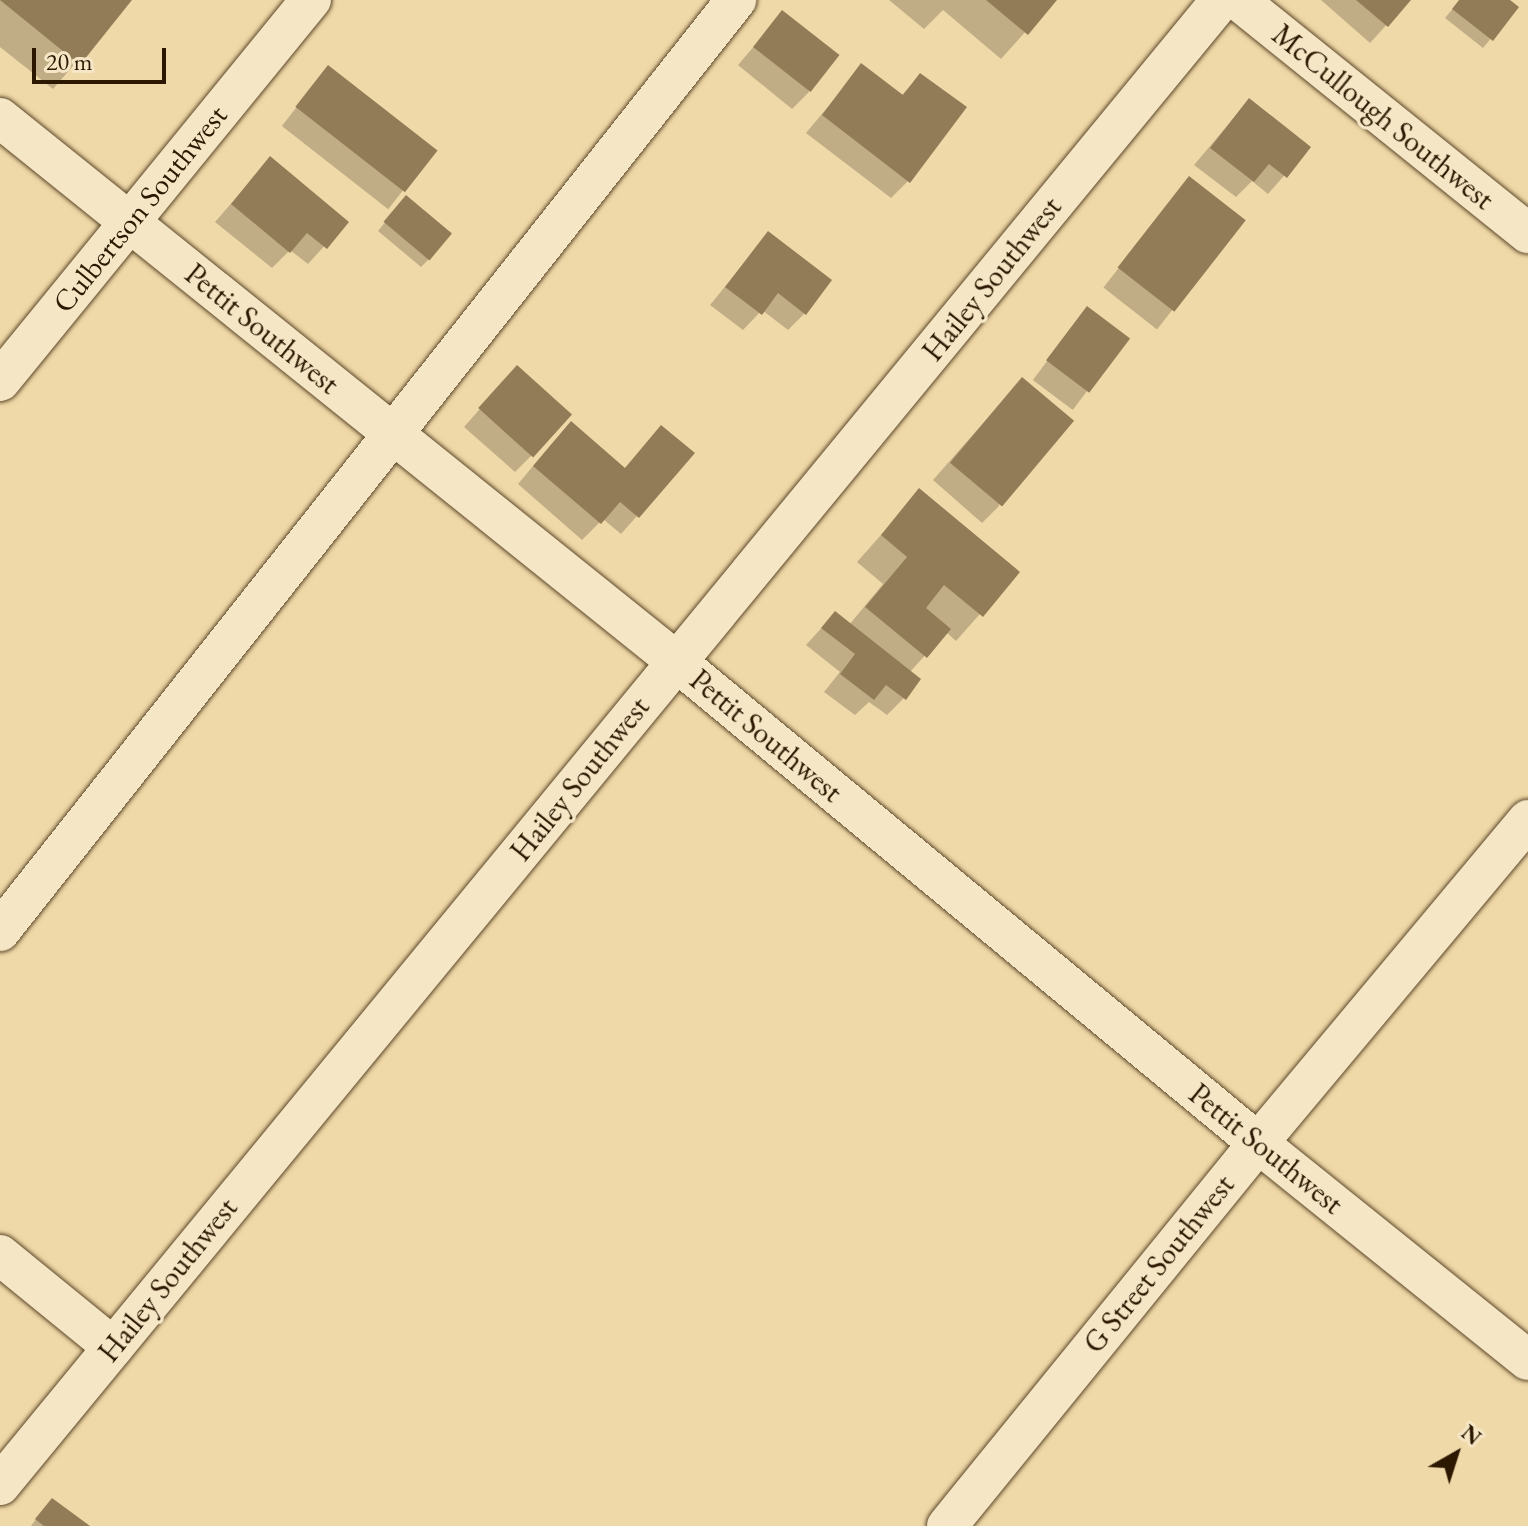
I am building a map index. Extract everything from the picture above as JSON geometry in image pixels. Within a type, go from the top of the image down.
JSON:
[{"type":"street","name":"Culbertson Southwest","points":[[0,381],[311,0]]},
{"type":"street","points":[[0,931],[736,0]]},
{"type":"street","name":"Hailey Southwest","points":[[0,1485],[1221,0]]},
{"type":"street","name":"McCullough Southwest","points":[[1238,0],[1528,233]]},
{"type":"street","name":"Pettit Southwest","points":[[0,118],[677,662],[1258,1143],[1528,1360]]},
{"type":"street","name":"G Street Southwest","points":[[947,1526],[1258,1143],[1528,820]]},
{"type":"street","points":[[0,1255],[113,1347]]},
{"type":"building","points":[[0,0],[132,0],[80,65]]},
{"type":"building","points":[[986,0],[1057,0],[1028,35]]},
{"type":"building","points":[[1356,0],[1411,0],[1388,27]]},
{"type":"building","points":[[1459,0],[1510,0],[1519,7],[1493,41],[1452,9]]},
{"type":"building","points":[[782,10],[840,55],[811,92],[753,47]]},
{"type":"building","points":[[861,63],[903,95],[920,73],[967,107],[910,183],[822,115]]},
{"type":"building","points":[[328,65],[438,151],[405,192],[295,107]]},
{"type":"building","points":[[1249,98],[1311,147],[1287,178],[1269,164],[1254,182],[1210,148]]},
{"type":"building","points":[[270,156],[349,222],[327,249],[307,233],[290,253],[231,204]]},
{"type":"building","points":[[1189,176],[1246,220],[1174,312],[1118,267]]},
{"type":"building","points":[[406,195],[452,234],[429,260],[384,222]]},
{"type":"building","points":[[768,231],[832,280],[806,315],[778,293],[762,315],[725,287]]},
{"type":"building","points":[[1087,306],[1130,338],[1089,393],[1046,360]]},
{"type":"building","points":[[517,365],[572,415],[533,458],[478,408]]},
{"type":"building","points":[[1022,377],[1074,421],[1002,507],[950,463]]},
{"type":"building","points":[[571,421],[625,468],[661,425],[695,453],[639,518],[620,502],[601,524],[533,466]]},
{"type":"building","points":[[919,488],[1020,572],[983,617],[944,585],[926,608],[951,629],[927,658],[865,607],[907,557],[881,535]]},
{"type":"building","points":[[835,611],[921,679],[906,700],[886,685],[874,700],[840,674],[855,654],[821,628]]},
{"type":"building","points":[[52,1498],[90,1526],[44,1526],[35,1519]]}]
